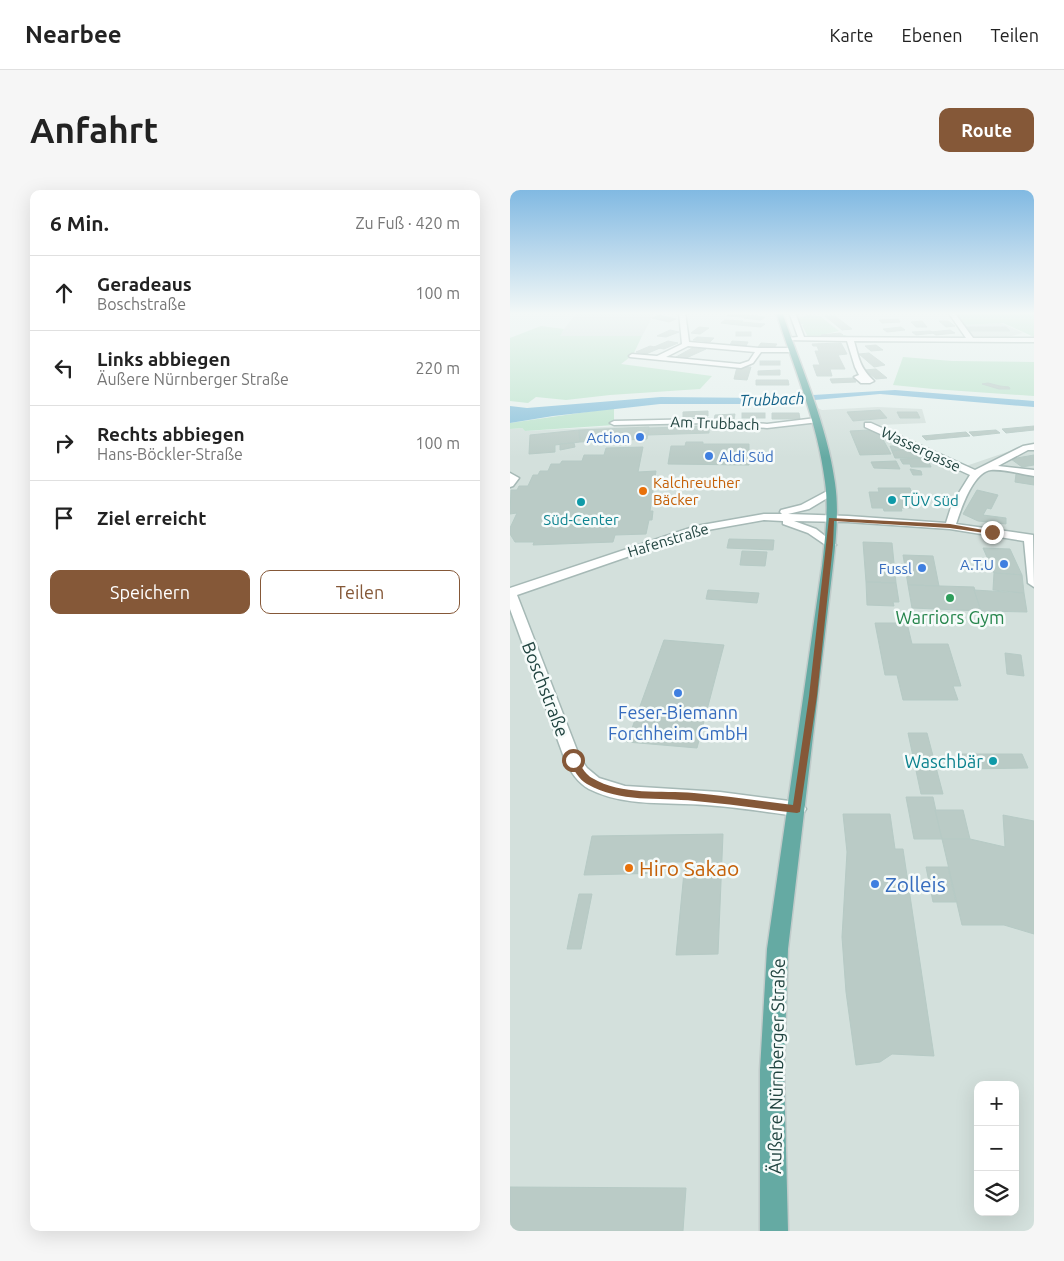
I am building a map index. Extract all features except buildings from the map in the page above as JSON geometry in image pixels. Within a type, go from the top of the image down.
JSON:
[{"type":"main road","name":"Äußere Nürnberger Straße","points":[[774,1231],[773,997],[782,911],[813,696],[830,545],[831,519],[831,492],[825,456],[816,420],[795,361]]},
{"type":"street","points":[[685,361],[741,366],[752,361]]},
{"type":"street","points":[[858,361],[863,376]]},
{"type":"street","name":"Am Trubbach","points":[[614,423],[704,421],[767,426],[816,420]]},
{"type":"street","name":"Wassergasse","points":[[868,425],[975,474],[957,504],[950,526]]},
{"type":"street","points":[[975,474],[1026,448],[1034,447]]},
{"type":"street","points":[[986,467],[1034,473]]},
{"type":"street","points":[[510,476],[514,478],[510,484]]},
{"type":"street","points":[[764,517],[805,507],[831,492]]},
{"type":"street","points":[[764,517],[812,531],[830,545]]},
{"type":"street","name":"Hafenstraße","points":[[510,592],[700,528],[764,517],[950,526],[1031,538]]},
{"type":"street","points":[[1031,538],[1034,583]]},
{"type":"street","name":"Boschstraße","points":[[510,592],[573,760],[579,771],[588,780],[603,788],[627,794],[694,797],[797,809]]},
{"type":"shaded area","points":[[811,405],[822,410],[877,407],[922,409],[926,423],[880,425],[966,466],[1025,446],[1034,445],[1034,1231],[510,1231],[510,429],[522,428],[525,431],[704,422],[753,429],[816,421]]},
{"type":"green space","points":[[510,361],[626,361],[621,364],[712,376],[700,389],[566,400],[536,397],[528,403],[510,401]]},
{"type":"green space","points":[[902,361],[1034,362],[1034,396],[893,385]]},
{"type":"green space","points":[[614,408],[614,425],[525,431],[522,428],[510,429],[510,423]]},
{"type":"water","name":"Trubbach","points":[[895,390],[1034,401],[1034,407],[880,394],[771,404],[660,404],[553,416],[510,423],[510,406],[527,408],[661,397],[764,398]]},
{"type":"place","name":"Action","points":[[640,437]]},
{"type":"place","name":"Aldi Süd","points":[[709,456]]},
{"type":"place","name":"Kalchreuther Bäcker","points":[[643,491]]},
{"type":"place","name":"TÜV Süd","points":[[892,500]]},
{"type":"place","name":"Süd-Center","points":[[581,502]]},
{"type":"place","name":"A.T.U","points":[[1004,564]]},
{"type":"place","name":"Fussl","points":[[922,568]]},
{"type":"place","name":"Warriors Gym","points":[[950,598]]},
{"type":"place","name":"Feser-Biemann Forchheim GmbH","points":[[678,693]]},
{"type":"place","name":"Waschbär","points":[[993,761]]},
{"type":"place","name":"Hiro Sakao","points":[[629,868]]},
{"type":"place","name":"Zolleis","points":[[875,884]]},
{"type":"route","points":[[573,760],[579,771],[588,780],[603,788],[627,794],[694,797],[797,809],[813,696],[830,545],[831,519],[950,526],[992,532]]}]
